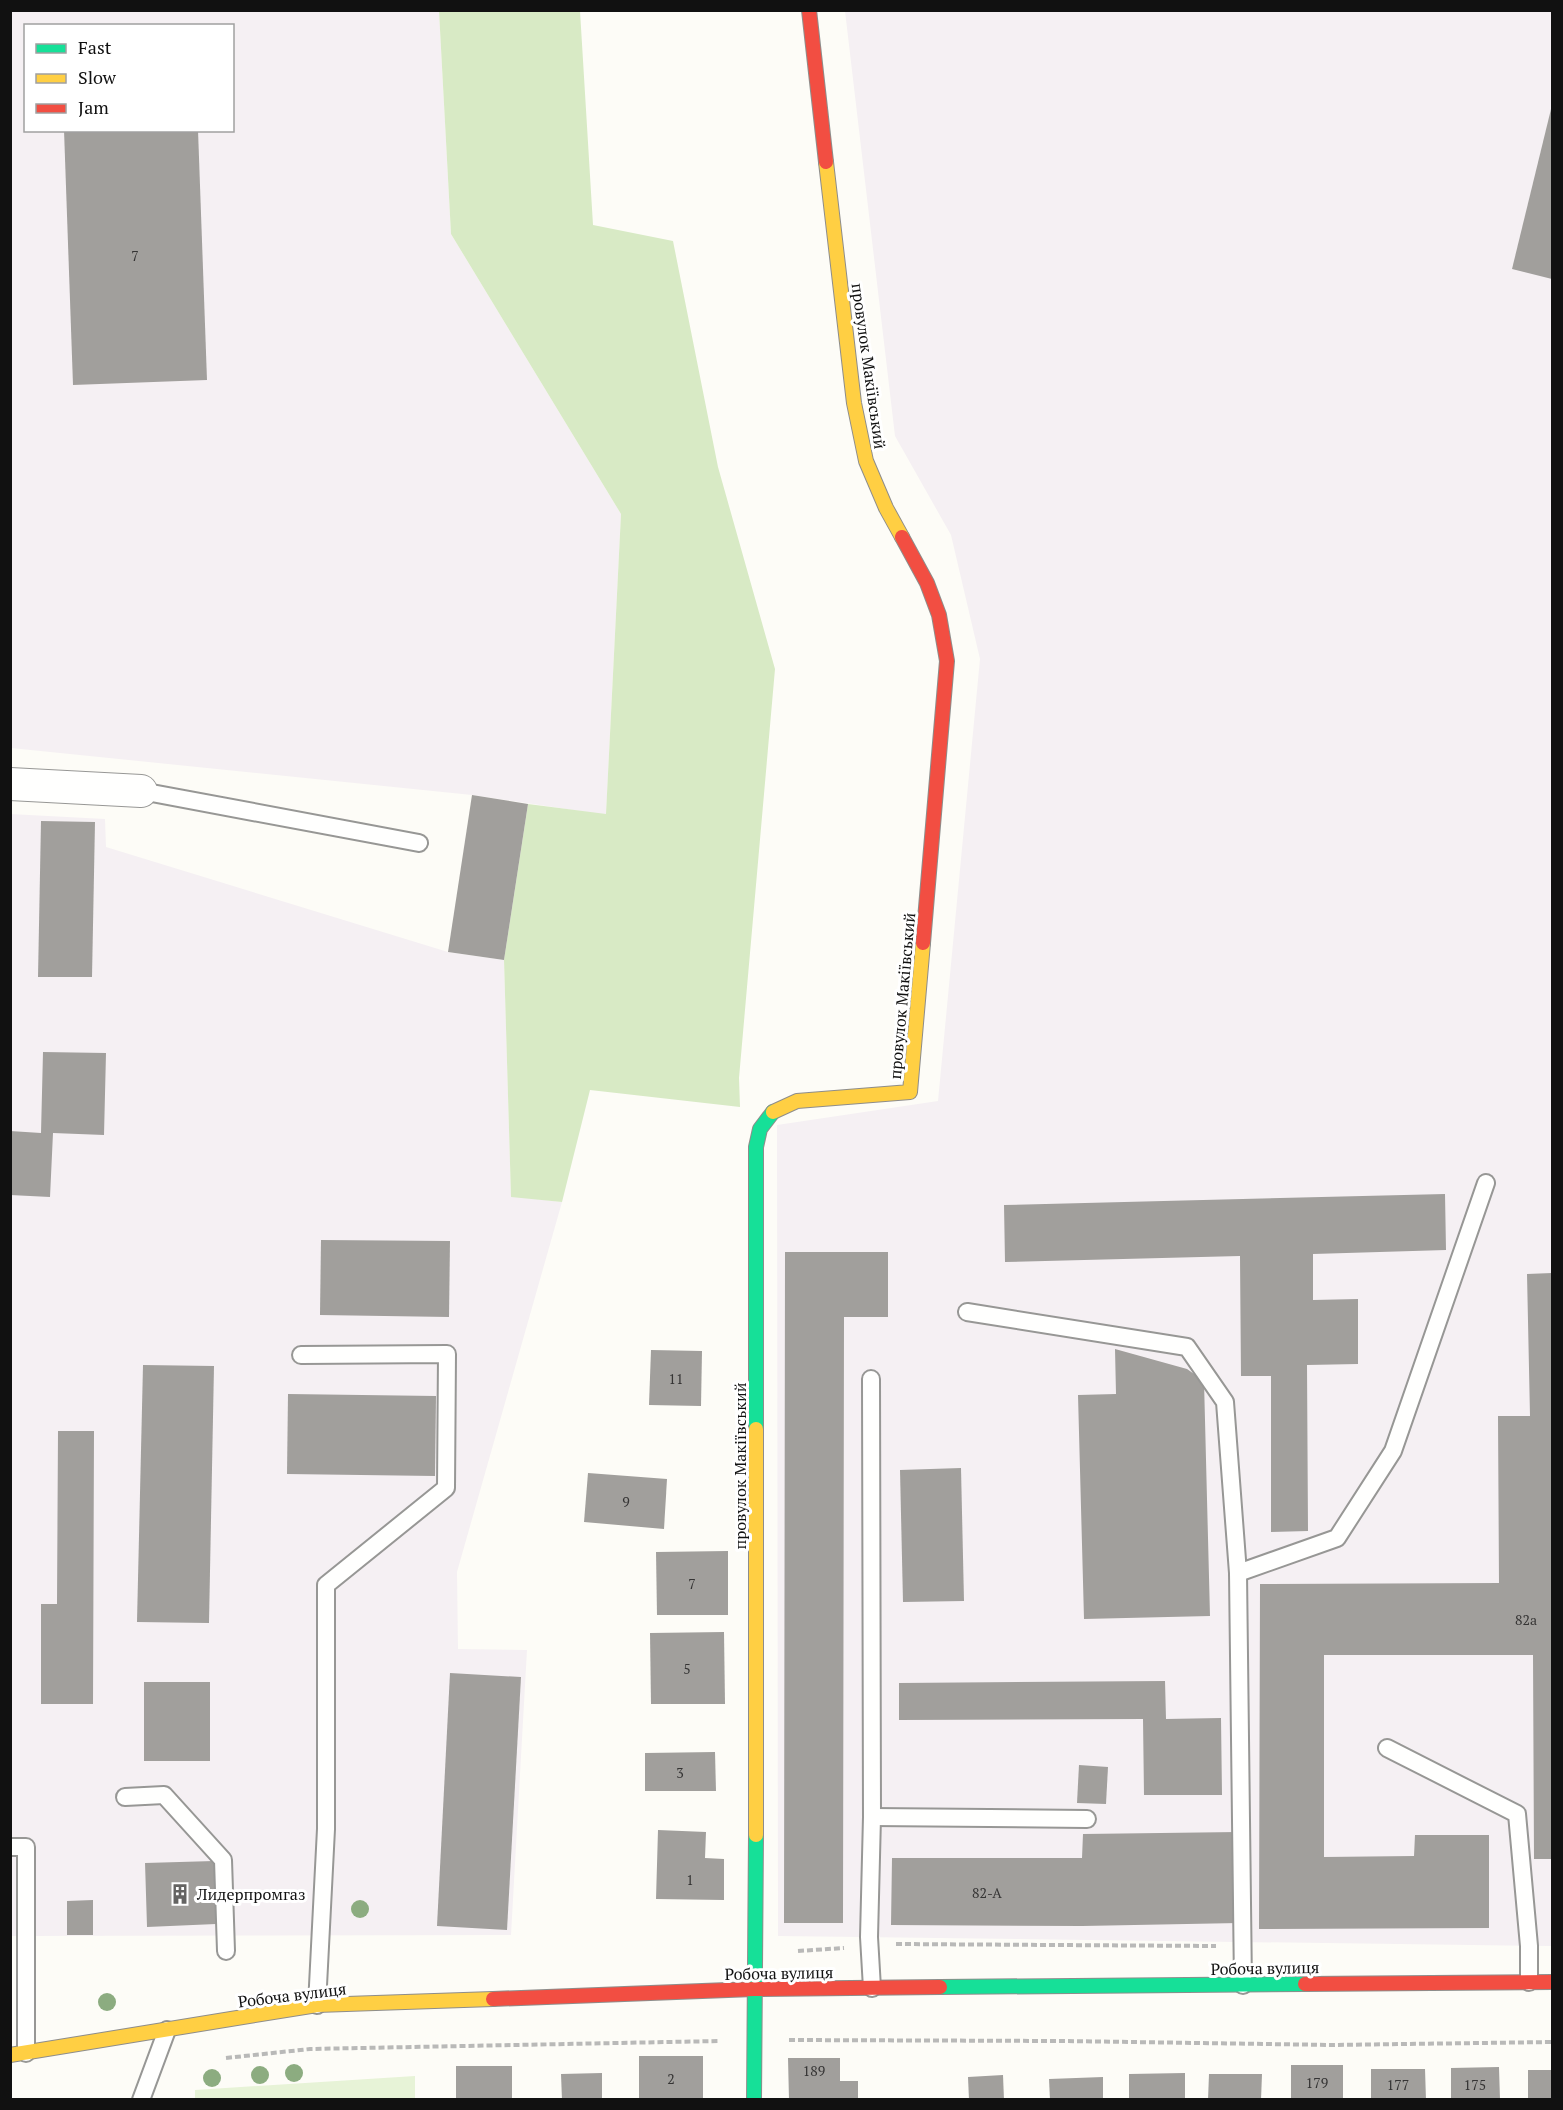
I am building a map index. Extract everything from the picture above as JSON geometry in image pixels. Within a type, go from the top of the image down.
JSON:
[{"type":"street","name":"провулок Макіївський","points":[[754,1989],[756,1952],[756,1147],[760,1129],[773,1112],[797,1101],[910,1092],[947,661],[939,615],[927,583],[886,508],[866,461],[854,404],[809,10]]},
{"type":"street","points":[[10,784],[141,791]]},
{"type":"street","name":"Робоча вулиця","points":[[18,2054],[317,2005],[754,1989],[1552,1982]]},
{"type":"street","points":[[754,1989],[754,2100]]},
{"type":"lane","points":[[141,791],[419,843]]},
{"type":"lane","points":[[1238,1573],[1337,1538],[1393,1451],[1486,1183]]},
{"type":"lane","points":[[967,1312],[1187,1347],[1225,1402],[1238,1573],[1243,1985]]},
{"type":"lane","points":[[301,1355],[447,1354],[446,1488],[326,1585],[326,1829],[317,2005]]},
{"type":"lane","points":[[871,1379],[872,1818],[869,1937],[872,1988]]},
{"type":"lane","points":[[1387,1748],[1517,1814],[1529,1946],[1529,1982]]},
{"type":"lane","points":[[125,1797],[164,1795],[223,1860],[226,1951]]},
{"type":"lane","points":[[872,1818],[1087,1819]]},
{"type":"lane","points":[[10,1847],[26,1847],[18,2054]]},
{"type":"lane","points":[[141,2100],[167,2030]]},
{"type":"path","points":[[221,2059],[310,2049],[754,2040],[1334,2045],[1552,2042]]},
{"type":"shaded area","points":[[10,11],[439,11],[451,234],[621,514],[606,815],[472,795],[11,748]]},
{"type":"shaded area","points":[[845,11],[1552,11],[1552,1946],[778,1936],[777,1125],[938,1101],[980,659],[951,535],[895,436]]},
{"type":"shaded area","points":[[10,814],[105,819],[106,847],[448,952],[504,960],[511,1196],[562,1202],[457,1572],[458,1649],[527,1650],[511,1935],[11,1936]]},
{"type":"green space","points":[[439,11],[580,11],[593,225],[673,241],[718,467],[775,669],[739,1078],[740,1107],[590,1090],[562,1202],[511,1197],[504,960],[528,804],[606,814],[621,514],[451,234]]},
{"type":"green space","points":[[415,2076],[415,2099],[195,2099],[195,2090]]},
{"type":"building","points":[[1552,105],[1552,279],[1512,269]]},
{"type":"building","points":[[64,132],[198,132],[207,380],[73,385]]},
{"type":"building","points":[[472,795],[528,804],[504,960],[448,952]]},
{"type":"building","points":[[41,821],[95,822],[92,977],[38,977]]},
{"type":"building","points":[[43,1052],[106,1053],[104,1135],[53,1133],[50,1197],[10,1195],[10,1131],[41,1133]]},
{"type":"building","points":[[1445,1194],[1446,1250],[1313,1254],[1313,1300],[1358,1299],[1358,1364],[1307,1365],[1308,1531],[1271,1532],[1271,1376],[1241,1376],[1240,1256],[1005,1262],[1004,1205]]},
{"type":"building","points":[[321,1240],[450,1241],[449,1317],[320,1315]]},
{"type":"building","points":[[785,1252],[888,1252],[888,1317],[844,1317],[843,1923],[784,1923]]},
{"type":"building","points":[[1552,1273],[1552,1859],[1534,1859],[1533,1655],[1324,1655],[1324,1857],[1414,1856],[1415,1835],[1489,1835],[1489,1928],[1259,1929],[1260,1584],[1499,1583],[1498,1416],[1530,1416],[1527,1274]]},
{"type":"building","points":[[1115,1349],[1187,1369],[1204,1381],[1210,1616],[1084,1619],[1078,1395],[1116,1394]]},
{"type":"building","points":[[651,1350],[702,1351],[701,1406],[649,1405]]},
{"type":"building","points":[[143,1365],[214,1366],[209,1623],[137,1622]]},
{"type":"building","points":[[288,1394],[436,1396],[435,1476],[287,1474]]},
{"type":"building","points":[[58,1431],[94,1431],[93,1704],[41,1704],[41,1604],[57,1604]]},
{"type":"building","points":[[961,1468],[964,1601],[903,1602],[900,1470]]},
{"type":"building","points":[[588,1473],[667,1479],[664,1529],[584,1522]]},
{"type":"building","points":[[728,1551],[728,1615],[657,1615],[656,1552]]},
{"type":"building","points":[[724,1632],[725,1704],[651,1704],[650,1633]]},
{"type":"building","points":[[450,1673],[521,1677],[507,1930],[437,1926]]},
{"type":"building","points":[[1165,1681],[1166,1719],[1221,1718],[1222,1795],[1144,1795],[1143,1719],[899,1720],[899,1683]]},
{"type":"building","points":[[144,1682],[210,1682],[210,1761],[144,1761]]},
{"type":"building","points":[[715,1752],[716,1791],[645,1791],[645,1753]]},
{"type":"building","points":[[1079,1765],[1108,1767],[1106,1804],[1077,1803]]},
{"type":"building","points":[[658,1830],[706,1832],[705,1858],[724,1859],[724,1900],[656,1899]]},
{"type":"building","points":[[1238,1832],[1239,1923],[1082,1926],[891,1925],[892,1858],[1082,1858],[1083,1834]]},
{"type":"building","name":"Лидерпромгаз","points":[[214,1861],[216,1924],[147,1927],[145,1863]]},
{"type":"building","points":[[93,1900],[93,1935],[67,1935],[67,1901]]},
{"type":"building","points":[[639,2056],[703,2056],[703,2100],[639,2100]]},
{"type":"building","points":[[788,2058],[840,2058],[840,2081],[858,2081],[858,2100],[789,2100]]},
{"type":"building","points":[[1291,2065],[1343,2065],[1343,2100],[1291,2100]]},
{"type":"building","points":[[456,2066],[512,2066],[512,2100],[456,2100]]},
{"type":"building","points":[[1499,2067],[1500,2100],[1451,2100],[1451,2068]]},
{"type":"building","points":[[1371,2069],[1425,2069],[1426,2100],[1371,2100]]},
{"type":"building","points":[[1528,2070],[1552,2070],[1552,2100],[1528,2100]]},
{"type":"building","points":[[602,2073],[602,2100],[562,2100],[561,2074]]},
{"type":"building","points":[[1185,2073],[1185,2100],[1129,2100],[1129,2074]]},
{"type":"building","points":[[1209,2074],[1262,2074],[1261,2100],[1208,2100]]},
{"type":"building","points":[[1003,2075],[1004,2100],[969,2100],[968,2077]]},
{"type":"building","points":[[1103,2077],[1103,2100],[1050,2100],[1049,2079]]},
{"type":"traffic: fast","points":[[756,1429],[756,1147],[760,1129],[773,1112]]},
{"type":"traffic: fast","points":[[754,2100],[756,1835]]},
{"type":"traffic: fast","points":[[940,1987],[1305,1984]]},
{"type":"traffic: slow","points":[[826,162],[854,403],[866,461],[886,508],[902,537]]},
{"type":"traffic: slow","points":[[773,1112],[797,1101],[910,1092],[923,943]]},
{"type":"traffic: slow","points":[[756,1429],[756,1835]]},
{"type":"traffic: slow","points":[[10,2055],[317,2005],[493,1999]]},
{"type":"traffic: jam","points":[[809,10],[826,162]]},
{"type":"traffic: jam","points":[[902,537],[927,583],[939,615],[947,661],[923,943]]},
{"type":"traffic: jam","points":[[1305,1984],[1552,1982]]},
{"type":"traffic: jam","points":[[493,1999],[754,1989],[940,1987]]},
{"type":"place","name":"Лидерпромгаз","points":[[180,1894]]}]
